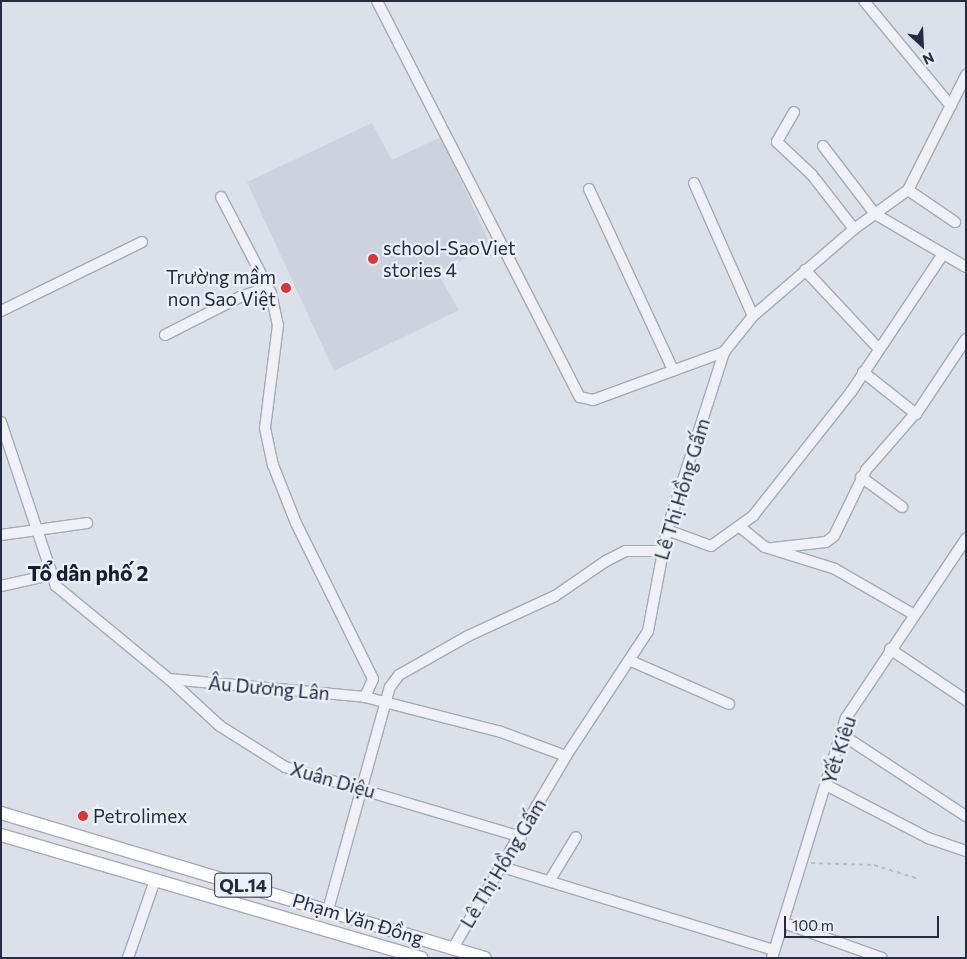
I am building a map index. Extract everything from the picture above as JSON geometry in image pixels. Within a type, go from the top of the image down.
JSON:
[{"type":"main road","name":"Phạm Văn Đồng","points":[[1,813],[485,958]]},
{"type":"main road","name":"Phạm Văn Đồng","points":[[1,835],[420,958]]},
{"type":"main road","points":[[77,857],[84,838]]},
{"type":"street","points":[[378,1],[580,397],[593,400],[724,352]]},
{"type":"street","points":[[864,1],[951,106]]},
{"type":"street","name":"Lê Thị Hồng Gấm","points":[[453,948],[521,837],[566,756],[631,661],[648,631],[667,530],[724,352],[753,316],[805,270],[854,229],[908,190],[965,78]]},
{"type":"street","points":[[794,112],[777,142],[812,175],[854,229]]},
{"type":"street","points":[[823,146],[875,214],[966,267]]},
{"type":"street","points":[[694,183],[753,316]]},
{"type":"street","points":[[588,189],[673,370]]},
{"type":"street","points":[[908,190],[955,222]]},
{"type":"street","points":[[221,197],[271,293],[278,325],[265,428],[273,465],[296,523],[373,679],[366,697]]},
{"type":"street","points":[[1,310],[142,242]]},
{"type":"street","points":[[667,530],[711,546],[740,526],[803,455],[863,372],[943,254]]},
{"type":"street","points":[[805,270],[878,348]]},
{"type":"street","points":[[165,335],[240,297],[258,290],[271,293]]},
{"type":"street","points":[[863,372],[916,414],[966,339]]},
{"type":"street","points":[[773,548],[830,539],[861,478],[912,417]]},
{"type":"street","points":[[1,422],[41,530],[50,575],[62,593],[169,679]]},
{"type":"street","points":[[861,478],[902,507]]},
{"type":"street","points":[[1,536],[87,523]]},
{"type":"street","points":[[740,526],[761,545],[835,569],[913,614]]},
{"type":"street","name":"Yết Kiêu","points":[[773,954],[828,786],[846,718],[913,614],[966,538]]},
{"type":"street","points":[[328,910],[386,702],[399,675],[441,650],[555,596],[626,551],[664,551]]},
{"type":"street","points":[[1,586],[50,575]]},
{"type":"street","points":[[890,649],[966,700]]},
{"type":"street","points":[[631,661],[729,704]]},
{"type":"street","name":"Âu Dương Lân","points":[[169,679],[366,697],[502,732],[566,756]]},
{"type":"street","name":"Xuân Diệu","points":[[169,679],[220,726],[285,767],[362,788],[521,837]]},
{"type":"street","points":[[841,734],[966,816]]},
{"type":"street","points":[[828,786],[928,838],[966,851]]},
{"type":"street","points":[[550,880],[576,837]]},
{"type":"street","points":[[502,867],[550,880],[773,954]]},
{"type":"street","points":[[128,958],[155,880]]},
{"type":"street","points":[[784,923],[882,958]]},
{"type":"path","points":[[804,862],[874,865],[919,878]]},
{"type":"shaded area","name":"school-SaoViet stories 4","points":[[372,123],[392,160],[441,137],[491,246],[437,272],[459,310],[334,371],[247,182]]},
{"type":"place","name":"school-SaoViet stories 4","points":[[373,259]]},
{"type":"place","name":"Trường mầm non Sao Việt","points":[[286,288]]},
{"type":"place","name":"Petrolimex","points":[[83,816]]},
{"type":"district","name":"Tổ dân phố 2","points":[[88,573]]}]
